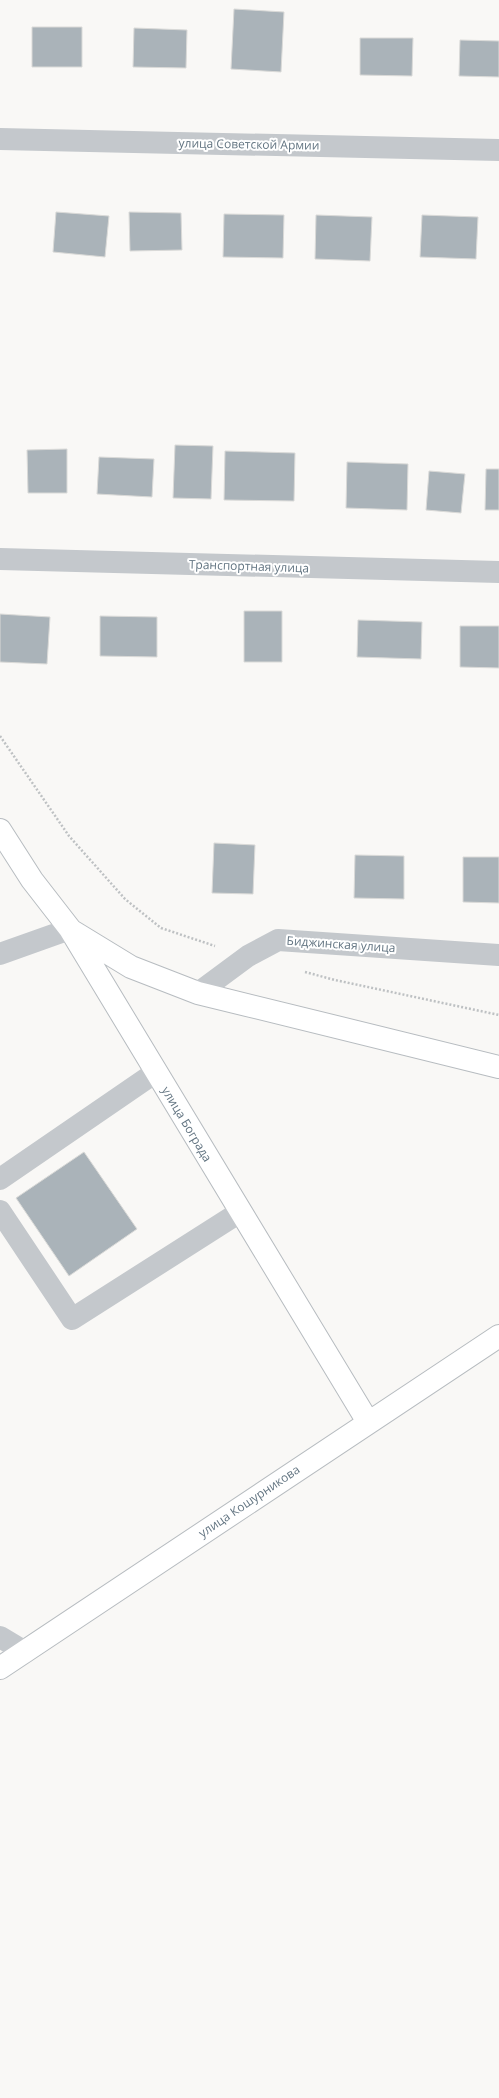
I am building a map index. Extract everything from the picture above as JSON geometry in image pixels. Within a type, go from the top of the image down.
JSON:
[{"type":"main road","name":"улица Бограда","points":[[0,830],[32,880],[70,930],[368,1422]]},
{"type":"main road","points":[[70,930],[130,967],[198,993],[499,1067]]},
{"type":"main road","name":"улица Кошурникова","points":[[0,1668],[499,1336]]},
{"type":"street","name":"улица Советской Армии","points":[[0,139],[499,150]]},
{"type":"street","name":"Транспортная улица","points":[[0,559],[499,572]]},
{"type":"street","points":[[0,954],[70,930]]},
{"type":"street","name":"Биджинская улица","points":[[198,993],[248,956],[278,940],[499,955]]},
{"type":"street","points":[[0,1179],[156,1072]]},
{"type":"street","points":[[0,1211],[72,1319],[240,1212]]},
{"type":"street","points":[[0,1637],[25,1652]]},
{"type":"path","points":[[0,736],[69,836],[124,899],[160,928],[248,956]]},
{"type":"path","points":[[299,970],[335,980],[499,1015]]},
{"type":"building","points":[[234,9],[284,12],[281,72],[231,69]]},
{"type":"building","points":[[32,27],[82,27],[82,67],[32,67]]},
{"type":"building","points":[[134,28],[187,30],[186,68],[133,67]]},
{"type":"building","points":[[360,38],[413,38],[412,76],[360,75]]},
{"type":"building","points":[[460,40],[499,41],[499,77],[459,76]]},
{"type":"building","points":[[56,212],[109,216],[105,257],[53,252]]},
{"type":"building","points":[[129,212],[181,213],[182,250],[130,251]]},
{"type":"building","points":[[224,214],[284,215],[283,258],[223,257]]},
{"type":"building","points":[[316,215],[372,217],[370,261],[315,259]]},
{"type":"building","points":[[422,215],[478,217],[476,259],[420,257]]},
{"type":"building","points":[[175,445],[213,446],[211,499],[173,498]]},
{"type":"building","points":[[67,449],[67,493],[28,493],[27,450]]},
{"type":"building","points":[[225,451],[295,453],[294,501],[224,500]]},
{"type":"building","points":[[99,457],[154,459],[152,497],[97,494]]},
{"type":"building","points":[[347,462],[408,464],[407,510],[346,508]]},
{"type":"building","points":[[486,469],[499,469],[499,510],[485,510]]},
{"type":"building","points":[[429,471],[465,474],[461,513],[426,510]]},
{"type":"building","points":[[244,611],[282,611],[282,662],[244,662]]},
{"type":"building","points":[[0,614],[50,617],[47,664],[0,662]]},
{"type":"building","points":[[100,616],[157,617],[157,657],[100,656]]},
{"type":"building","points":[[358,620],[422,622],[421,659],[357,657]]},
{"type":"building","points":[[460,626],[499,626],[499,668],[460,667]]},
{"type":"building","points":[[214,843],[255,845],[253,894],[212,893]]},
{"type":"building","points":[[355,855],[404,856],[404,899],[354,898]]},
{"type":"building","points":[[463,857],[499,857],[499,903],[463,902]]},
{"type":"building","points":[[84,1152],[137,1229],[69,1276],[16,1198]]}]
